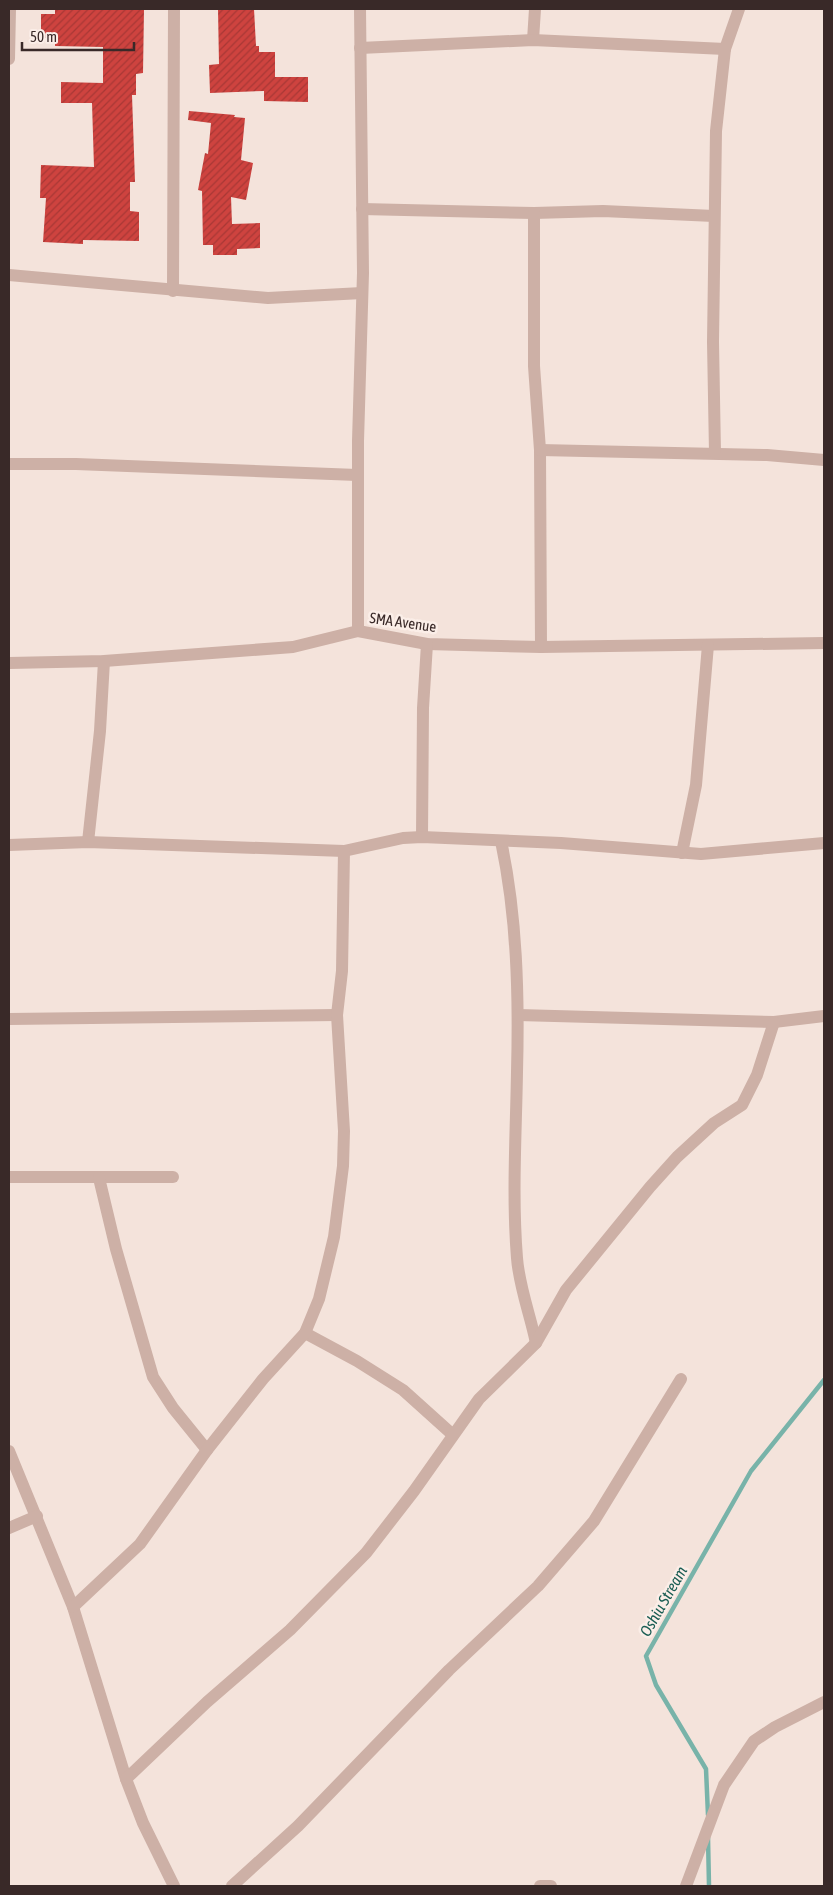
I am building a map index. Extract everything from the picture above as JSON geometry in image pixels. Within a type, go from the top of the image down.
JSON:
[{"type":"street","points":[[9,60],[10,9]]},
{"type":"street","points":[[173,291],[174,9]]},
{"type":"street","points":[[358,632],[357,475],[362,293],[360,9]]},
{"type":"street","points":[[533,40],[535,9]]},
{"type":"street","points":[[715,453],[714,216],[716,131],[725,49],[739,9]]},
{"type":"street","points":[[360,48],[533,40],[725,49]]},
{"type":"street","points":[[362,210],[534,213],[603,211],[714,216]]},
{"type":"street","points":[[534,213],[534,366],[540,450],[540,647]]},
{"type":"street","points":[[9,275],[268,298],[362,293]]},
{"type":"street","points":[[540,450],[715,453],[824,460]]},
{"type":"street","points":[[9,464],[76,464],[357,475]]},
{"type":"street","name":"SMA Avenue","points":[[9,663],[104,661],[293,647],[358,632],[427,644],[540,647],[824,643]]},
{"type":"street","points":[[422,837],[423,708],[427,644]]},
{"type":"street","points":[[682,853],[696,784],[708,644]]},
{"type":"street","points":[[88,842],[100,731],[104,661]]},
{"type":"street","points":[[9,845],[88,842],[344,851],[403,838],[422,837],[561,843],[682,853],[750,850],[824,843]]},
{"type":"street","points":[[501,841],[511,888],[518,1015],[514,1220],[519,1282],[529,1308],[536,1343]]},
{"type":"street","points":[[73,1607],[140,1544],[207,1450],[264,1379],[305,1333],[319,1299],[334,1237],[341,1197],[344,1131],[338,1015],[342,971],[344,851]]},
{"type":"street","points":[[9,1019],[338,1015]]},
{"type":"street","points":[[518,1015],[774,1022],[824,1016]]},
{"type":"street","points":[[126,1779],[207,1702],[290,1630],[366,1552],[414,1491],[479,1399],[536,1343],[566,1290],[650,1187],[677,1156],[714,1123],[742,1105],[757,1075],[774,1022]]},
{"type":"street","points":[[9,1177],[172,1177]]},
{"type":"street","points":[[99,1178],[116,1249],[153,1378],[173,1408],[207,1450]]},
{"type":"street","points":[[305,1333],[357,1361],[402,1390],[453,1434]]},
{"type":"street","points":[[232,1886],[298,1826],[449,1670],[544,1580],[594,1521],[681,1379]]},
{"type":"street","points":[[9,1451],[73,1607],[109,1731],[126,1779],[143,1823],[174,1886]]},
{"type":"street","points":[[9,1528],[37,1516]]},
{"type":"street","points":[[686,1886],[724,1785],[754,1741],[776,1727],[824,1702]]},
{"type":"street","points":[[540,1886],[551,1886]]},
{"type":"building","points":[[55,9],[144,9],[143,73],[136,74],[136,95],[132,95],[135,182],[130,182],[130,211],[139,212],[139,241],[83,240],[83,244],[43,242],[46,198],[40,198],[41,165],[94,167],[92,103],[61,103],[61,82],[103,83],[103,47],[55,46],[55,38],[41,38],[41,14],[55,14]]},
{"type":"building","points":[[218,9],[254,9],[256,46],[259,46],[259,52],[275,52],[275,77],[308,77],[308,102],[264,101],[264,91],[210,93],[209,65],[219,64]]},
{"type":"building","points":[[189,111],[235,115],[234,117],[245,118],[241,160],[253,163],[246,200],[231,197],[232,224],[260,223],[260,248],[237,249],[237,255],[213,255],[213,245],[203,245],[202,191],[198,190],[205,153],[208,154],[211,123],[188,120]]},
{"type":"waterway","name":"Oshiu Stream","points":[[708,1815],[706,1769],[656,1685],[646,1656],[751,1471],[824,1380]]},
{"type":"waterway","name":"Oshiu Stream","points":[[708,1837],[709,1886]]}]
